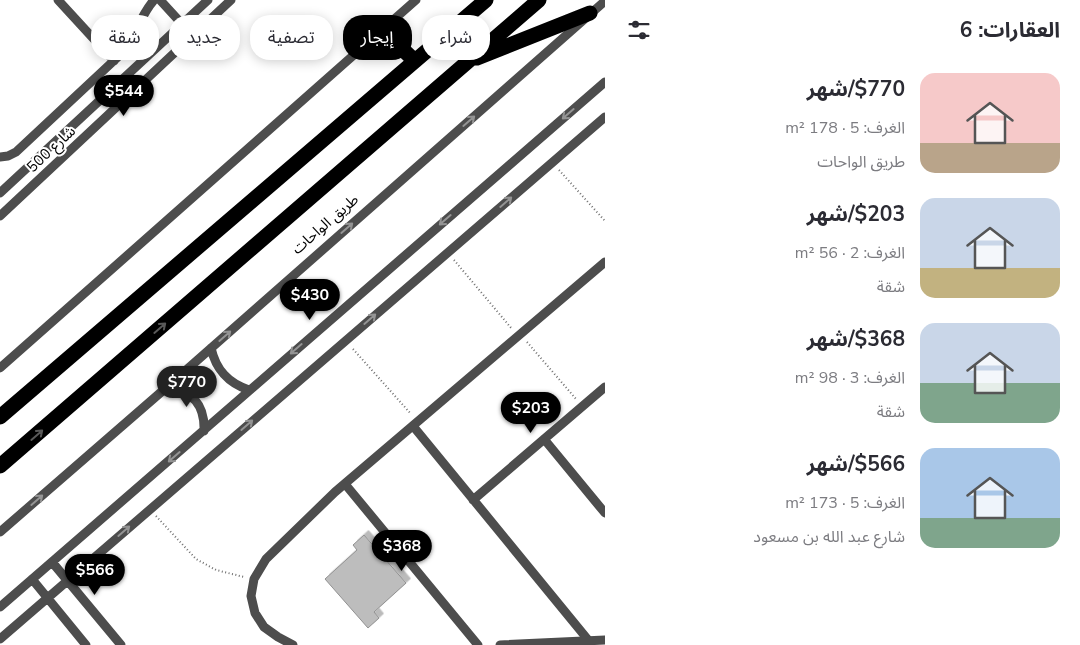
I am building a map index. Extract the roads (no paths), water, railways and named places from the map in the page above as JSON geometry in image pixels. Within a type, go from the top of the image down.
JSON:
[{"type":"highway","points":[[0,417],[486,0]]},
{"type":"highway","name":"طريق الواحات","points":[[0,466],[539,0]]},
{"type":"highway","points":[[467,62],[590,13]]},
{"type":"highway","points":[[412,58],[415,61]]},
{"type":"street","points":[[58,0],[114,61]]},
{"type":"street","points":[[0,157],[16,152],[114,61],[128,46],[144,14],[154,0]]},
{"type":"street","points":[[160,0],[174,15]]},
{"type":"street","name":"شارع 500","points":[[215,15],[231,0]]},
{"type":"street","points":[[399,15],[416,0]]},
{"type":"street","name":"شارع 500","points":[[191,15],[204,1]]},
{"type":"street","name":"طريق الواحات","points":[[0,532],[168,387],[605,1]]},
{"type":"street","name":"شارع 500","points":[[0,193],[169,36]]},
{"type":"street","name":"شارع 500","points":[[0,216],[169,58]]},
{"type":"street","points":[[0,368],[348,60]]},
{"type":"street","points":[[0,607],[605,82]]},
{"type":"street","points":[[0,639],[605,117]]},
{"type":"street","points":[[13,181],[24,193]]},
{"type":"street","points":[[293,645],[264,627],[255,613],[251,596],[254,579],[266,559],[308,517],[345,484],[605,262]]},
{"type":"street","points":[[211,348],[216,364],[221,372],[234,383],[249,390]]},
{"type":"street","points":[[168,387],[188,394],[196,401],[202,410],[205,420],[204,431]]},
{"type":"street","points":[[474,500],[605,387]]},
{"type":"street","points":[[415,424],[474,500],[589,641]]},
{"type":"street","points":[[544,439],[605,512]]},
{"type":"street","points":[[345,484],[478,645]]},
{"type":"street","points":[[52,562],[121,645]]},
{"type":"street","points":[[32,579],[86,645]]},
{"type":"street","points":[[500,645],[605,640]]}]
